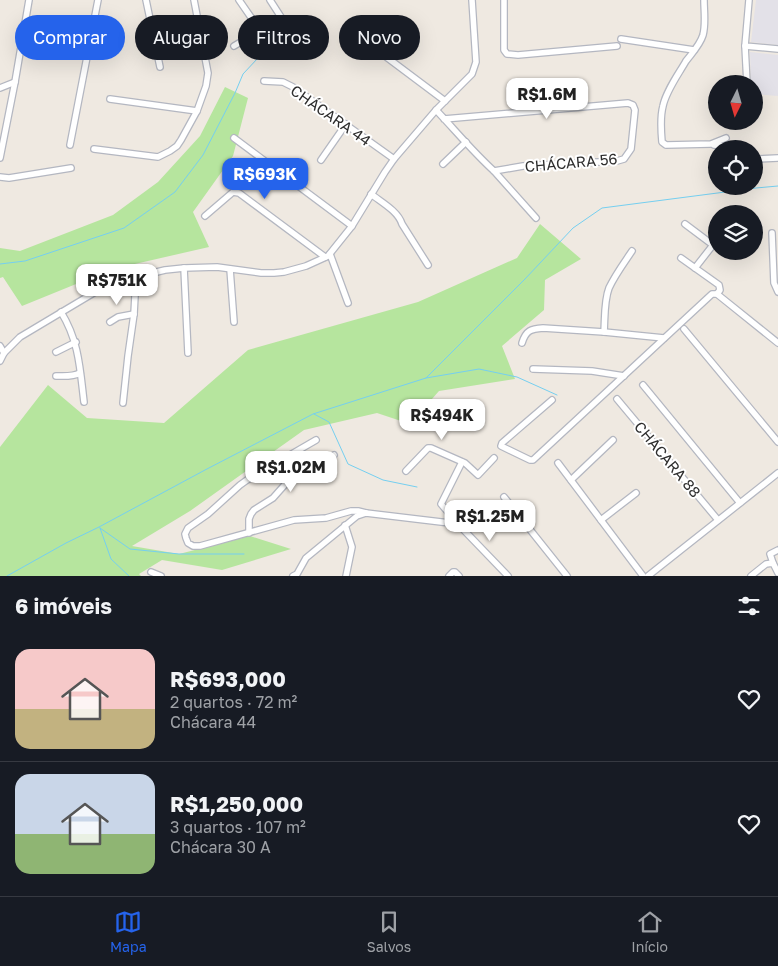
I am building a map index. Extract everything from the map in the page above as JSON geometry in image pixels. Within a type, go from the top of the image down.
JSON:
[{"type":"street","points":[[0,158],[29,0]]},
{"type":"street","points":[[70,146],[98,0]]},
{"type":"street","points":[[146,0],[160,67]]},
{"type":"street","points":[[94,149],[158,157],[177,146],[197,111],[206,86],[208,73],[194,0]]},
{"type":"street","points":[[234,46],[256,33],[259,29],[240,0]]},
{"type":"street","points":[[270,0],[280,15]]},
{"type":"street","points":[[0,361],[4,353],[20,337],[108,285],[165,270],[184,268],[206,267],[261,273],[284,272],[306,266],[328,256],[352,226],[394,159],[436,110],[470,78],[476,62],[472,0]]},
{"type":"street","points":[[504,0],[504,50],[507,54],[518,55],[617,46]]},
{"type":"street","points":[[704,0],[704,34],[664,103],[662,109],[662,142],[666,145],[708,144]]},
{"type":"street","points":[[747,75],[745,46],[749,0]]},
{"type":"street","points":[[621,39],[694,50]]},
{"type":"street","points":[[745,46],[778,49]]},
{"type":"street","points":[[390,60],[445,101]]},
{"type":"street","name":"CHÁCARA 44","points":[[264,81],[288,84],[394,159]]},
{"type":"street","points":[[0,88],[15,82]]},
{"type":"street","points":[[110,99],[197,111]]},
{"type":"street","name":"CHÁCARA 56","points":[[444,119],[628,103],[634,107],[631,150],[624,158],[617,161],[523,166],[494,170]]},
{"type":"street","points":[[436,110],[494,170],[536,218]]},
{"type":"street","points":[[321,160],[346,124]]},
{"type":"street","points":[[234,138],[352,226]]},
{"type":"street","points":[[721,140],[726,138]]},
{"type":"street","points":[[443,164],[466,142]]},
{"type":"street","points":[[763,159],[778,158]]},
{"type":"street","points":[[0,177],[9,178],[72,168]]},
{"type":"street","points":[[206,216],[233,192],[239,193],[328,256],[348,303]]},
{"type":"street","points":[[371,194],[401,220],[428,265]]},
{"type":"street","points":[[685,224],[708,240]]},
{"type":"street","points":[[772,233],[774,283],[778,292]]},
{"type":"street","points":[[604,332],[605,307],[609,290],[619,270],[632,251]]},
{"type":"street","points":[[695,268],[708,253]]},
{"type":"street","points":[[681,258],[720,285],[720,290],[717,294]]},
{"type":"street","points":[[184,268],[188,354]]},
{"type":"street","points":[[230,269],[234,322]]},
{"type":"street","points":[[123,403],[134,314],[136,277]]},
{"type":"street","points":[[552,400],[501,445],[530,460],[534,460],[712,294],[717,294],[778,342]]},
{"type":"street","points":[[62,312],[76,342],[84,402]]},
{"type":"street","points":[[110,322],[118,317],[134,314]]},
{"type":"street","points":[[522,343],[524,335],[528,332],[543,328],[664,338]]},
{"type":"street","points":[[684,329],[778,442]]},
{"type":"street","points":[[56,352],[76,342]]},
{"type":"street","points":[[0,346],[4,353]]},
{"type":"street","points":[[534,369],[592,371],[624,376]]},
{"type":"street","points":[[56,376],[72,376],[80,373]]},
{"type":"street","points":[[643,385],[740,503]]},
{"type":"street","name":"CHÁCARA 88","points":[[617,399],[718,520]]},
{"type":"street","points":[[316,440],[240,485],[208,514],[188,528],[185,534],[188,543],[193,546],[200,546],[298,519],[326,518],[351,511],[458,524]]},
{"type":"street","points":[[572,480],[614,440]]},
{"type":"street","points":[[406,471],[428,448],[462,462],[478,475],[494,458]]},
{"type":"street","points":[[249,533],[249,519],[254,510],[273,498],[289,480],[334,455]]},
{"type":"street","points":[[462,462],[441,504],[508,576]]},
{"type":"street","points":[[558,463],[643,576]]},
{"type":"street","points":[[648,576],[778,473]]},
{"type":"street","points":[[601,520],[636,493]]},
{"type":"street","points":[[504,497],[567,576]]},
{"type":"street","points":[[293,576],[297,574],[306,558],[357,516],[366,513]]},
{"type":"street","points":[[345,525],[352,547],[346,576]]},
{"type":"street","points":[[778,550],[770,554],[778,573]]},
{"type":"street","points":[[751,576],[766,564],[773,563]]},
{"type":"street","points":[[151,572],[162,576]]},
{"type":"street","points":[[449,576],[455,572],[459,576]]},
{"type":"shaded area","points":[[756,0],[778,0],[778,45],[751,42]]},
{"type":"shaded area","points":[[750,52],[778,55],[778,96],[763,95],[763,75],[751,75]]},
{"type":"green space","points":[[225,87],[248,98],[233,156],[193,212],[209,247],[113,269],[22,306],[3,277],[0,278],[0,248],[20,251],[113,215],[158,182],[200,136]]},
{"type":"green space","points":[[540,224],[581,259],[545,280],[544,310],[502,346],[515,379],[439,391],[410,424],[377,413],[304,430],[190,511],[132,546],[179,554],[250,536],[291,549],[222,570],[162,560],[139,574],[141,576],[0,576],[0,447],[48,385],[87,418],[164,423],[248,350],[418,302],[517,258]]},
{"type":"waterway","points":[[0,264],[25,261],[124,228],[175,192],[203,155],[243,74],[256,60]]},
{"type":"waterway","points":[[7,576],[66,543],[313,414],[426,378],[573,228],[602,208],[778,186]]},
{"type":"waterway","points":[[426,378],[479,369],[517,377],[557,395]]},
{"type":"waterway","points":[[314,414],[329,422],[348,464],[383,480],[417,487]]},
{"type":"waterway","points":[[100,528],[130,549],[179,554],[244,554]]},
{"type":"waterway","points":[[100,528],[111,559],[129,576]]}]
